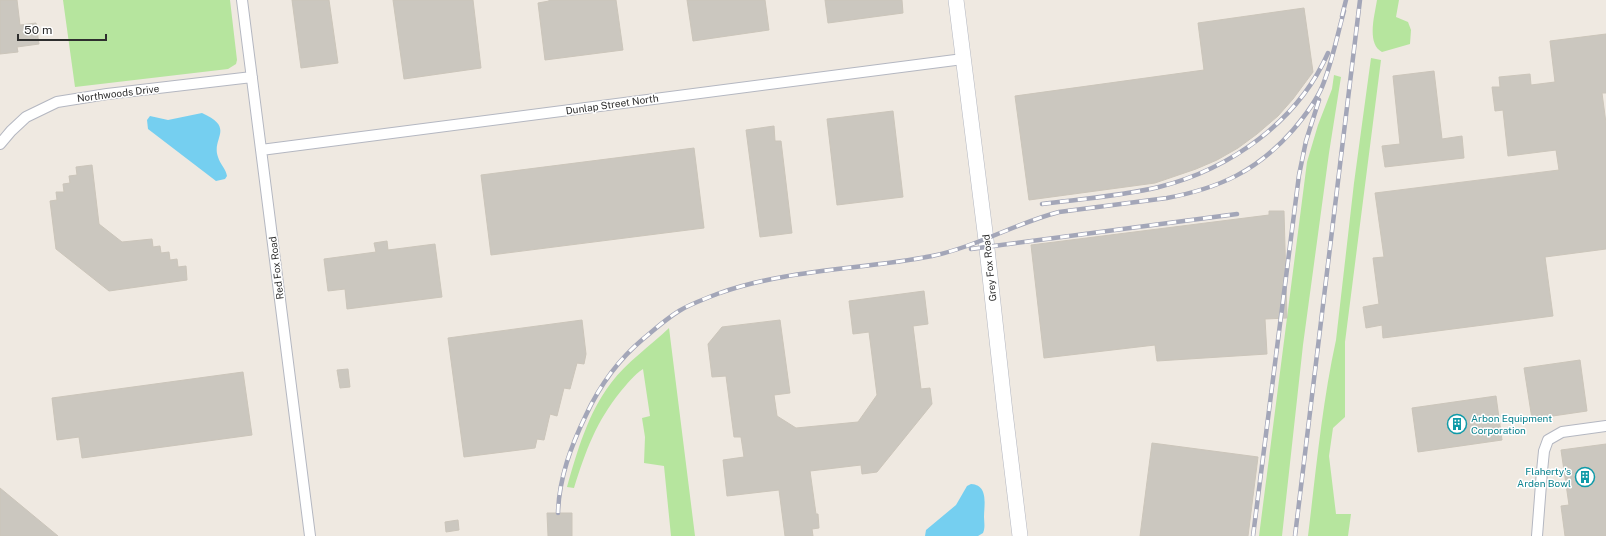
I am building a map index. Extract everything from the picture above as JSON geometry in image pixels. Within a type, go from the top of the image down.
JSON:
[{"type":"street","name":"Red Fox Road","points":[[242,0],[310,536]]},
{"type":"street","name":"Grey Fox Road","points":[[956,0],[986,240],[1020,536]]},
{"type":"street","name":"Dunlap Street North","points":[[261,150],[963,59]]},
{"type":"street","name":"Northwoods Drive","points":[[0,144],[11,130],[26,117],[57,102],[107,94],[252,77]]},
{"type":"street","points":[[1537,536],[1543,458],[1545,445],[1548,440],[1562,432],[1606,426]]},
{"type":"green space","points":[[63,0],[230,0],[237,60],[236,64],[228,69],[75,87]]},
{"type":"green space","points":[[1377,0],[1399,0],[1396,17],[1408,22],[1411,30],[1410,44],[1382,52],[1377,48],[1373,36],[1373,20]]},
{"type":"green space","points":[[1371,58],[1381,60],[1345,342],[1345,417],[1333,428],[1329,456],[1336,514],[1351,514],[1348,536],[1308,536],[1323,413],[1336,340],[1354,183]]},
{"type":"green space","points":[[1334,75],[1341,77],[1329,153],[1303,345],[1282,536],[1259,536],[1307,162],[1318,125],[1332,89]]},
{"type":"green space","points":[[669,328],[695,536],[671,536],[664,466],[644,463],[645,437],[642,418],[650,416],[643,369],[634,376],[612,403],[598,425],[583,461],[574,488],[567,487],[584,433],[603,395],[617,375]]},
{"type":"water","points":[[202,113],[212,118],[218,124],[220,129],[217,150],[219,160],[227,176],[225,179],[216,181],[148,129],[147,120],[150,116],[168,120]]},
{"type":"water","points":[[971,484],[977,485],[981,488],[984,496],[983,533],[978,536],[925,536],[926,530],[956,505],[967,486]]},
{"type":"building","points":[[0,0],[17,0],[20,25],[36,23],[39,44],[17,47],[18,52],[0,54]]},
{"type":"building","points":[[292,0],[329,0],[338,63],[301,68]]},
{"type":"building","points":[[393,0],[473,0],[481,68],[404,79]]},
{"type":"building","points":[[549,0],[616,0],[623,50],[545,60],[538,3]]},
{"type":"building","points":[[687,0],[765,0],[769,30],[693,41]]},
{"type":"building","points":[[825,0],[902,0],[903,13],[828,23]]},
{"type":"building","points":[[1304,8],[1313,72],[1278,116],[1238,148],[1217,160],[1196,169],[1155,183],[1029,200],[1015,96],[1204,70],[1198,23]]},
{"type":"building","points":[[1606,34],[1606,93],[1602,93],[1606,123],[1606,249],[1545,257],[1553,316],[1383,338],[1382,325],[1366,328],[1363,307],[1379,304],[1373,258],[1384,257],[1375,193],[1559,170],[1556,150],[1508,156],[1503,110],[1495,111],[1492,87],[1500,87],[1499,77],[1530,74],[1531,85],[1555,82],[1550,41]]},
{"type":"building","points":[[1434,71],[1442,139],[1462,136],[1464,158],[1385,167],[1382,146],[1400,144],[1393,76]]},
{"type":"building","points":[[893,111],[903,197],[837,205],[827,119]]},
{"type":"building","points":[[774,126],[775,141],[781,141],[792,233],[760,237],[746,130]]},
{"type":"building","points":[[694,148],[704,228],[491,255],[481,175]]},
{"type":"building","points":[[92,165],[99,224],[122,242],[152,239],[153,247],[160,246],[161,253],[169,252],[170,260],[177,259],[178,267],[186,266],[187,280],[109,291],[56,249],[50,201],[57,200],[56,192],[64,192],[63,184],[70,183],[69,176],[77,175],[76,167]]},
{"type":"building","points":[[1269,211],[1284,211],[1287,318],[1265,319],[1267,354],[1157,361],[1155,345],[1044,358],[1031,245],[1269,215]]},
{"type":"building","points":[[387,241],[388,250],[435,244],[442,297],[347,309],[345,289],[328,291],[324,259],[376,252],[374,243]]},
{"type":"building","points":[[924,291],[928,324],[913,326],[921,389],[930,388],[932,404],[877,472],[862,474],[861,465],[810,471],[819,528],[812,529],[813,536],[785,536],[779,490],[727,496],[723,460],[744,457],[741,437],[734,437],[726,376],[712,377],[708,344],[722,327],[780,320],[790,393],[774,395],[777,416],[796,428],[858,422],[877,395],[869,332],[853,334],[849,301]]},
{"type":"building","points":[[582,320],[586,354],[584,364],[577,363],[570,389],[564,388],[557,416],[550,414],[544,440],[537,439],[535,448],[464,457],[448,338]]},
{"type":"building","points":[[1580,360],[1587,411],[1532,419],[1524,368]]},
{"type":"building","points":[[348,369],[350,387],[340,388],[337,370]]},
{"type":"building","points":[[243,372],[252,435],[82,458],[79,437],[57,440],[52,398]]},
{"type":"building","name":"Arbon Equipment Corporation","points":[[1496,396],[1502,440],[1418,452],[1412,408]]},
{"type":"building","points":[[1152,443],[1258,457],[1248,536],[1140,536]]},
{"type":"building","name":"Flaherty's Arden Bowl","points":[[1606,444],[1606,536],[1565,536],[1561,506],[1569,505],[1561,450]]},
{"type":"building","points":[[0,488],[58,536],[0,536]]},
{"type":"building","points":[[547,513],[572,513],[572,536],[548,536]]},
{"type":"building","points":[[458,520],[459,530],[446,532],[445,522]]},
{"type":"railway","points":[[1342,16],[1346,0]]},
{"type":"railway","points":[[1295,536],[1360,0]]},
{"type":"railway","points":[[558,513],[563,475],[567,462],[597,393],[618,364],[634,347],[679,311],[717,294],[770,279],[932,256],[964,247],[1027,222],[1059,212],[1167,198],[1186,194],[1221,183],[1236,176],[1266,157],[1293,130],[1309,110],[1326,78],[1344,11]]},
{"type":"railway","points":[[1042,204],[1145,190],[1186,179],[1212,168],[1236,155],[1259,139],[1280,121],[1299,100],[1315,78],[1328,53]]},
{"type":"railway","points":[[1253,536],[1299,175],[1306,141],[1319,100]]},
{"type":"railway","points":[[971,249],[1237,214]]},
{"type":"place","name":"Arbon Equipment Corporation","points":[[1457,424]]},
{"type":"place","name":"Flaherty's Arden Bowl","points":[[1585,477]]}]
